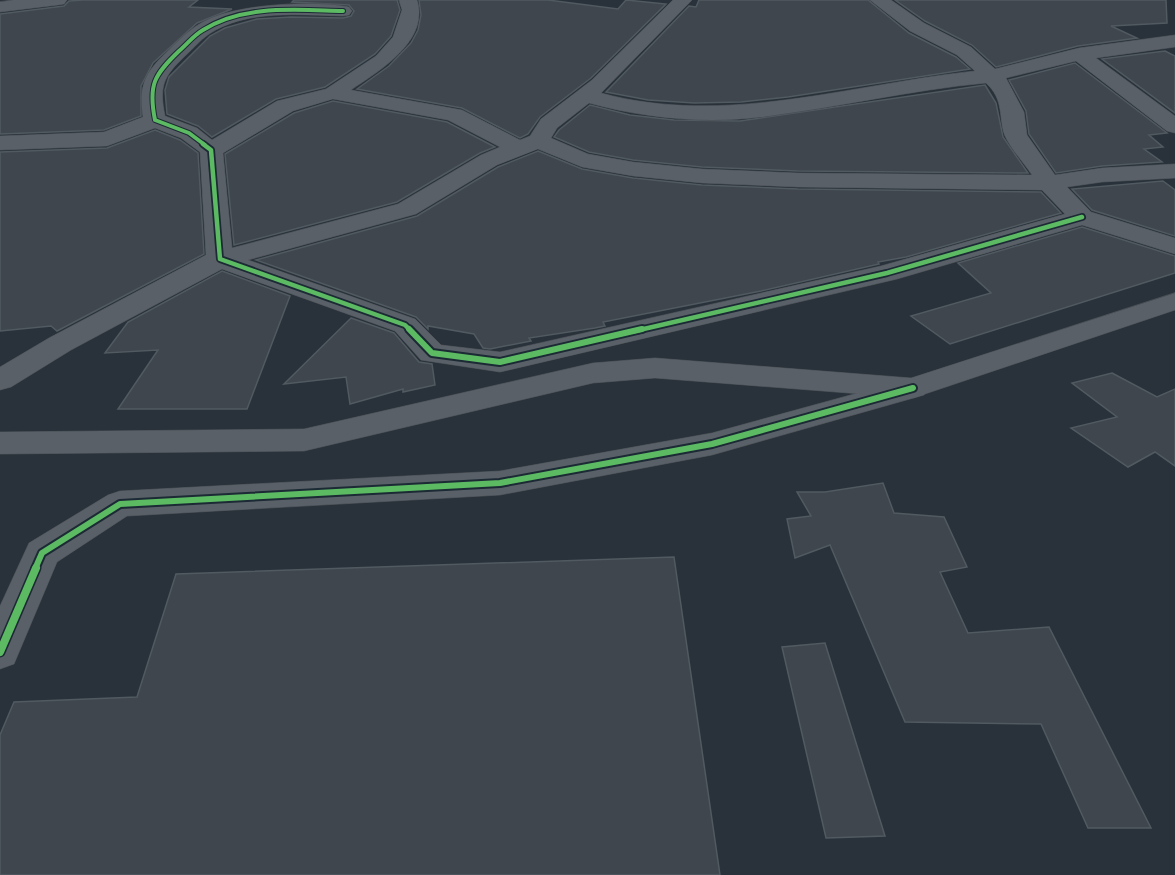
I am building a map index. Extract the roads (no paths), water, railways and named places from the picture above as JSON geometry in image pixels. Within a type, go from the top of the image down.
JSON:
[{"type":"street","points":[[0,7],[58,0]]},
{"type":"street","points":[[211,150],[285,106],[333,93],[383,60],[402,38],[411,10],[408,0]]},
{"type":"street","points":[[0,380],[60,344],[220,259],[407,209],[489,160],[529,144],[549,124],[599,84],[682,0]]},
{"type":"street","points":[[879,0],[918,27],[964,51],[1001,85],[1013,112],[1016,135],[1049,183],[1082,217],[1175,246]]},
{"type":"street","points":[[155,120],[150,95],[156,73],[202,30],[230,8],[343,11]]},
{"type":"street","points":[[585,95],[651,109],[722,114],[760,111],[930,82],[991,76],[1079,54],[1175,41]]},
{"type":"street","points":[[1079,54],[1175,126]]},
{"type":"street","points":[[333,93],[454,115],[529,144],[582,160],[633,169],[702,176],[798,180],[1049,183],[1102,175],[1175,171]]},
{"type":"street","points":[[0,143],[107,139],[155,120],[189,133],[211,150],[220,259]]},
{"type":"street","points":[[220,259],[405,325],[432,353],[500,362],[887,273],[1082,217]]},
{"type":"street","points":[[0,652],[42,553],[120,504],[500,483],[712,444],[913,388],[1175,301]]},
{"type":"street","points":[[0,443],[304,440],[593,373],[654,368],[913,388]]}]
